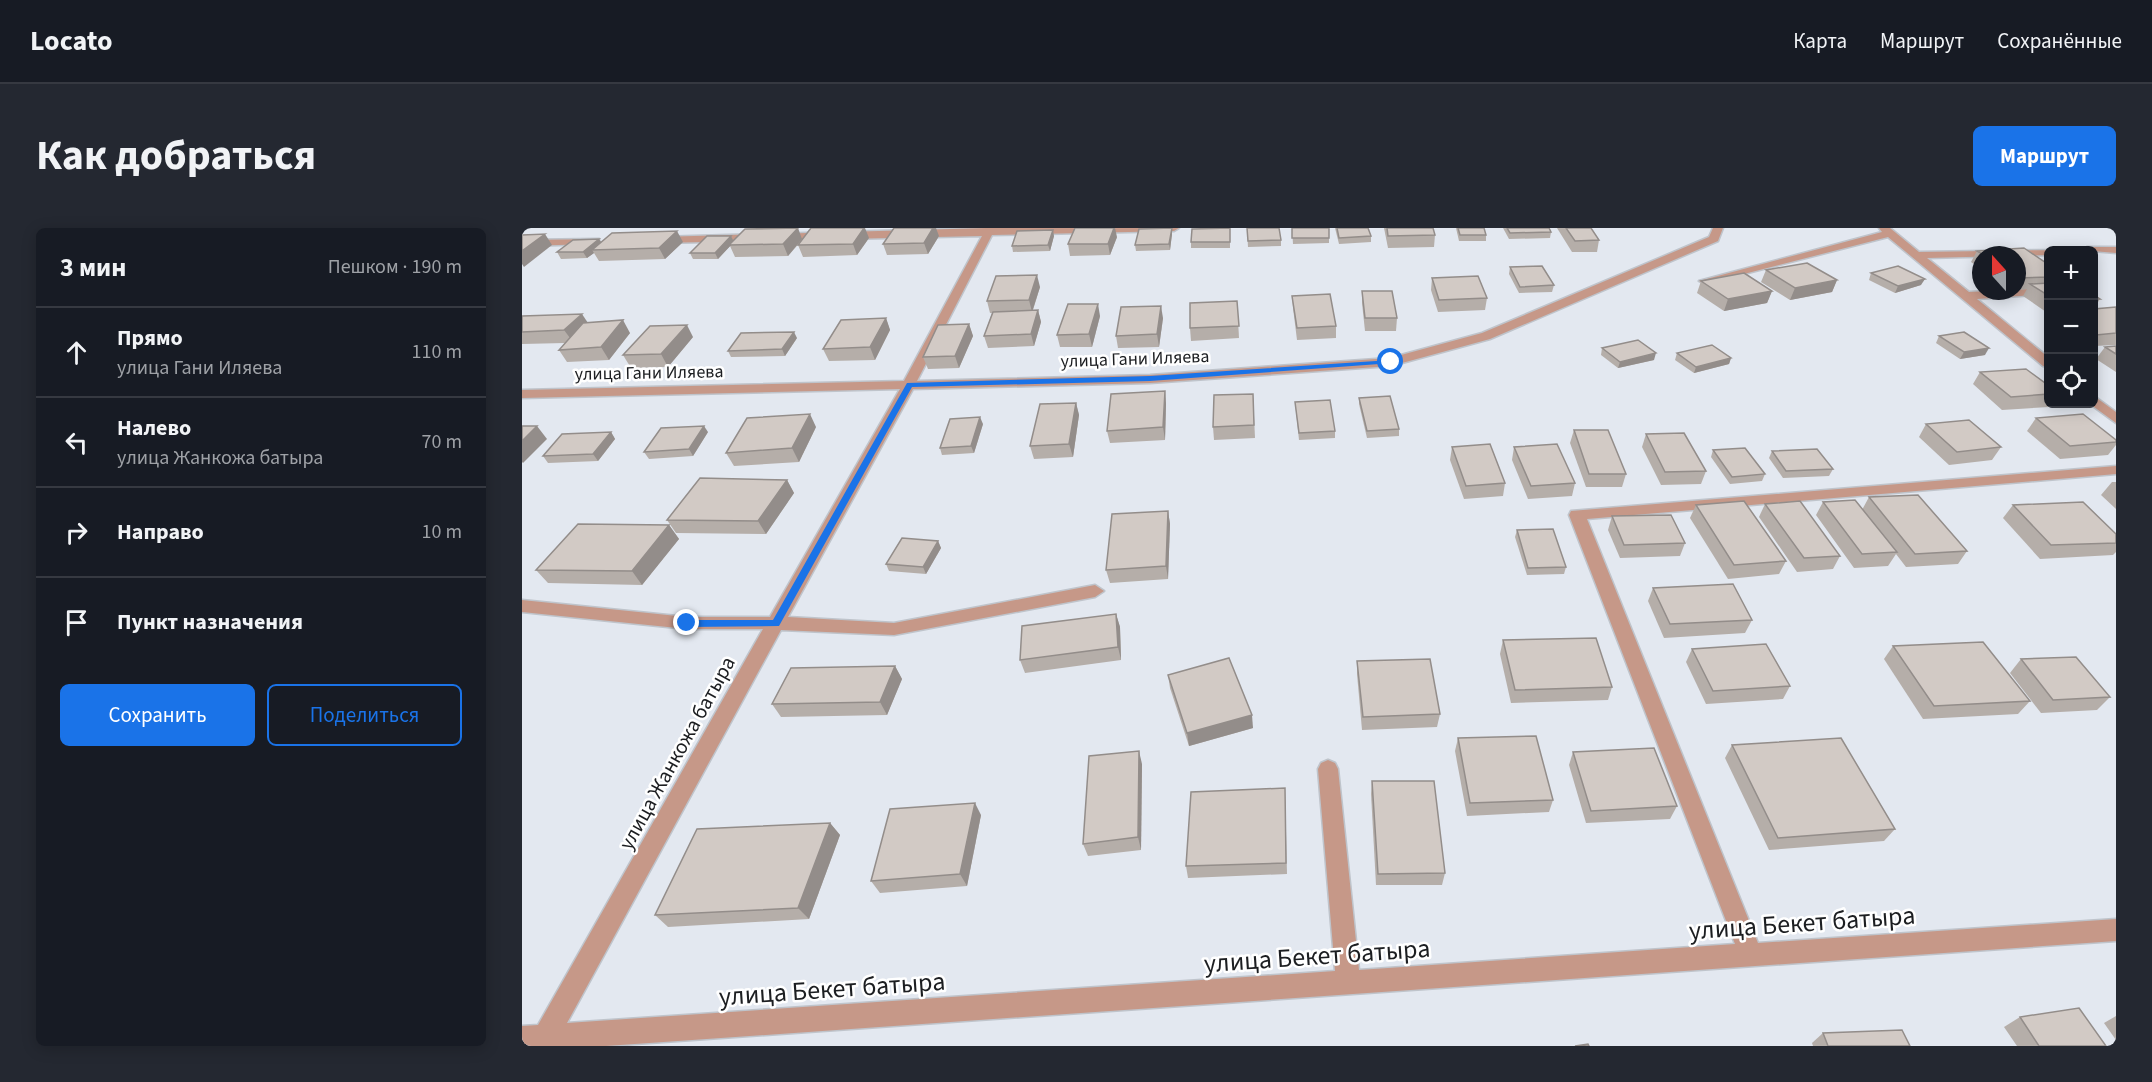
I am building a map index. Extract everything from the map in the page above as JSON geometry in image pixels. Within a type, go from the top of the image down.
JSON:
[{"type":"street","points":[[642,240],[990,230],[1174,228]]},
{"type":"street","name":"улица Гани Иляева","points":[[522,394],[1150,378],[1391,362],[1486,336],[1714,239],[1718,228]]},
{"type":"street","name":"улица Жанкожа батыра","points":[[535,1041],[776,623],[909,384],[990,230]]},
{"type":"street","points":[[1705,281],[1887,231],[2044,359]]},
{"type":"street","points":[[522,243],[606,241]]},
{"type":"street","points":[[2098,250],[2116,250]]},
{"type":"street","points":[[1917,255],[2044,252]]},
{"type":"street","points":[[1966,296],[2044,291]]},
{"type":"street","points":[[2098,403],[2116,419]]},
{"type":"street","points":[[1751,955],[1577,515],[2116,470]]},
{"type":"street","points":[[522,606],[687,623],[776,623],[894,629],[1095,591]]},
{"type":"street","points":[[1328,770],[1348,983]]},
{"type":"street","name":"улица Бекет батыра","points":[[535,1041],[2116,930]]},
{"type":"building","points":[[798,228],[783,244],[729,245],[745,229]]},
{"type":"building","points":[[811,228],[864,228],[853,244],[798,245]]},
{"type":"building","points":[[894,228],[933,228],[924,243],[883,244]]},
{"type":"building","points":[[1075,228],[1114,228],[1108,244],[1068,244]]},
{"type":"building","points":[[1172,228],[1169,244],[1135,245],[1139,229]]},
{"type":"building","points":[[1230,228],[1230,242],[1191,242],[1192,229]]},
{"type":"building","points":[[1247,228],[1279,228],[1281,240],[1248,241]]},
{"type":"building","points":[[1292,228],[1329,228],[1329,238],[1292,238]]},
{"type":"building","points":[[1337,228],[1368,228],[1371,236],[1339,238]]},
{"type":"building","points":[[1387,228],[1433,228],[1435,235],[1388,236]]},
{"type":"building","points":[[1458,228],[1484,228],[1486,235],[1460,235]]},
{"type":"building","points":[[1507,228],[1549,228],[1551,232],[1510,233]]},
{"type":"building","points":[[1566,228],[1591,228],[1599,240],[1575,241]]},
{"type":"building","points":[[1053,230],[1048,245],[1012,246],[1017,231]]},
{"type":"building","points":[[677,231],[659,248],[592,250],[612,233]]},
{"type":"building","points":[[545,234],[522,251],[522,235]]},
{"type":"building","points":[[707,236],[731,236],[715,253],[690,253]]},
{"type":"building","points":[[599,239],[583,252],[557,252],[573,240]]},
{"type":"building","points":[[2026,249],[2044,262],[2044,277],[2026,278]]},
{"type":"building","points":[[1807,263],[1837,280],[1795,288],[1766,270]]},
{"type":"building","points":[[1542,266],[1554,285],[1520,287],[1510,267]]},
{"type":"building","points":[[1898,266],[1925,279],[1898,286],[1871,273]]},
{"type":"building","points":[[1744,273],[1772,291],[1728,299],[1701,281]]},
{"type":"building","points":[[1037,275],[1029,300],[987,301],[996,276]]},
{"type":"building","points":[[1478,276],[1487,298],[1439,300],[1432,278]]},
{"type":"building","points":[[2044,283],[2044,293],[2030,284]]},
{"type":"building","points":[[1362,291],[1392,291],[1397,318],[1365,318]]},
{"type":"building","points":[[1330,294],[1336,326],[1297,328],[1292,296]]},
{"type":"building","points":[[1237,301],[1239,326],[1190,328],[1190,303]]},
{"type":"building","points":[[1068,304],[1098,304],[1089,334],[1057,335]]},
{"type":"building","points":[[1161,306],[1157,334],[1116,336],[1121,307]]},
{"type":"building","points":[[2116,307],[2116,333],[2098,335],[2098,309]]},
{"type":"building","points":[[1038,310],[1031,334],[984,336],[993,312]]},
{"type":"building","points":[[582,314],[564,330],[522,332],[522,316]]},
{"type":"building","points":[[886,318],[870,347],[823,349],[841,320]]},
{"type":"building","points":[[623,320],[601,347],[559,350],[583,323]]},
{"type":"building","points":[[969,324],[955,356],[923,357],[938,325]]},
{"type":"building","points":[[687,325],[661,354],[623,355],[650,326]]},
{"type":"building","points":[[794,332],[782,349],[728,351],[741,333]]},
{"type":"building","points":[[1964,332],[1989,348],[1964,352],[1939,336]]},
{"type":"building","points":[[1638,340],[1656,353],[1620,362],[1602,348]]},
{"type":"building","points":[[1712,345],[1731,358],[1696,367],[1677,353]]},
{"type":"building","points":[[2116,346],[2116,354],[2105,347]]},
{"type":"building","points":[[2026,369],[2044,382],[2044,394],[2011,397],[1980,372]]},
{"type":"building","points":[[1165,391],[1163,427],[1107,431],[1111,394]]},
{"type":"building","points":[[1253,394],[1254,425],[1213,427],[1214,395]]},
{"type":"building","points":[[1390,396],[1399,429],[1367,431],[1359,398]]},
{"type":"building","points":[[1330,400],[1335,431],[1299,433],[1295,402]]},
{"type":"building","points":[[1076,403],[1069,444],[1030,446],[1040,404]]},
{"type":"building","points":[[810,414],[792,448],[726,453],[747,418]]},
{"type":"building","points":[[2083,414],[2116,442],[2070,446],[2036,418]]},
{"type":"building","points":[[980,417],[971,446],[940,448],[950,419]]},
{"type":"building","points":[[1969,420],[2001,447],[1957,452],[1926,424]]},
{"type":"building","points":[[522,426],[537,426],[522,441]]},
{"type":"building","points":[[704,426],[689,449],[644,452],[661,428]]},
{"type":"building","points":[[1574,430],[1608,430],[1626,474],[1589,474]]},
{"type":"building","points":[[611,432],[593,454],[543,456],[562,434]]},
{"type":"building","points":[[1684,433],[1706,471],[1665,472],[1646,434]]},
{"type":"building","points":[[1490,444],[1505,483],[1466,486],[1452,447]]},
{"type":"building","points":[[1557,444],[1575,483],[1531,486],[1514,447]]},
{"type":"building","points":[[1745,448],[1765,474],[1732,477],[1713,450]]},
{"type":"building","points":[[1817,449],[1833,469],[1786,471],[1772,451]]},
{"type":"building","points":[[700,478],[787,480],[758,521],[667,520]]},
{"type":"building","points":[[1918,495],[1967,551],[1915,554],[1869,497]]},
{"type":"building","points":[[1855,500],[1897,552],[1862,554],[1823,502]]},
{"type":"building","points":[[1744,501],[1786,561],[1734,565],[1696,505]]},
{"type":"building","points":[[1800,501],[1840,556],[1804,558],[1765,504]]},
{"type":"building","points":[[2083,502],[2116,534],[2116,543],[2051,545],[2013,505]]},
{"type":"building","points":[[1168,511],[1166,566],[1106,570],[1112,514]]},
{"type":"building","points":[[1671,515],[1685,543],[1624,545],[1612,516]]},
{"type":"building","points":[[578,524],[669,525],[632,571],[536,570]]},
{"type":"building","points":[[1553,529],[1566,567],[1528,568],[1517,530]]},
{"type":"building","points":[[902,538],[938,541],[923,567],[886,564]]},
{"type":"building","points":[[1733,584],[1752,620],[1670,624],[1653,588]]},
{"type":"building","points":[[1116,614],[1118,647],[1020,660],[1022,626]]},
{"type":"building","points":[[1596,638],[1612,687],[1515,690],[1503,640]]},
{"type":"building","points":[[1983,642],[2030,701],[1934,706],[1893,646]]},
{"type":"building","points":[[1766,644],[1790,686],[1713,691],[1692,649]]},
{"type":"building","points":[[2076,657],[2110,697],[2053,700],[2021,659]]},
{"type":"building","points":[[1229,658],[1252,715],[1187,733],[1168,675]]},
{"type":"building","points":[[1430,659],[1440,714],[1363,717],[1357,661]]},
{"type":"building","points":[[895,666],[880,702],[772,704],[791,668]]},
{"type":"building","points":[[1536,736],[1553,800],[1470,803],[1458,738]]},
{"type":"building","points":[[1841,738],[1895,829],[1778,838],[1732,745]]},
{"type":"building","points":[[1654,748],[1677,806],[1591,811],[1573,752]]},
{"type":"building","points":[[1139,751],[1138,837],[1083,844],[1089,756]]},
{"type":"building","points":[[1372,781],[1434,781],[1445,873],[1378,874]]},
{"type":"building","points":[[1285,788],[1286,863],[1186,866],[1191,792]]},
{"type":"building","points":[[975,803],[960,874],[871,881],[890,809]]},
{"type":"building","points":[[830,823],[798,908],[655,915],[697,829]]},
{"type":"building","points":[[2079,1008],[2106,1046],[2039,1046],[2020,1017]]},
{"type":"building","points":[[1902,1030],[1910,1046],[1828,1046],[1823,1033]]},
{"type":"route","points":[[687,623],[776,623],[909,384],[1150,378],[1391,362]]}]
